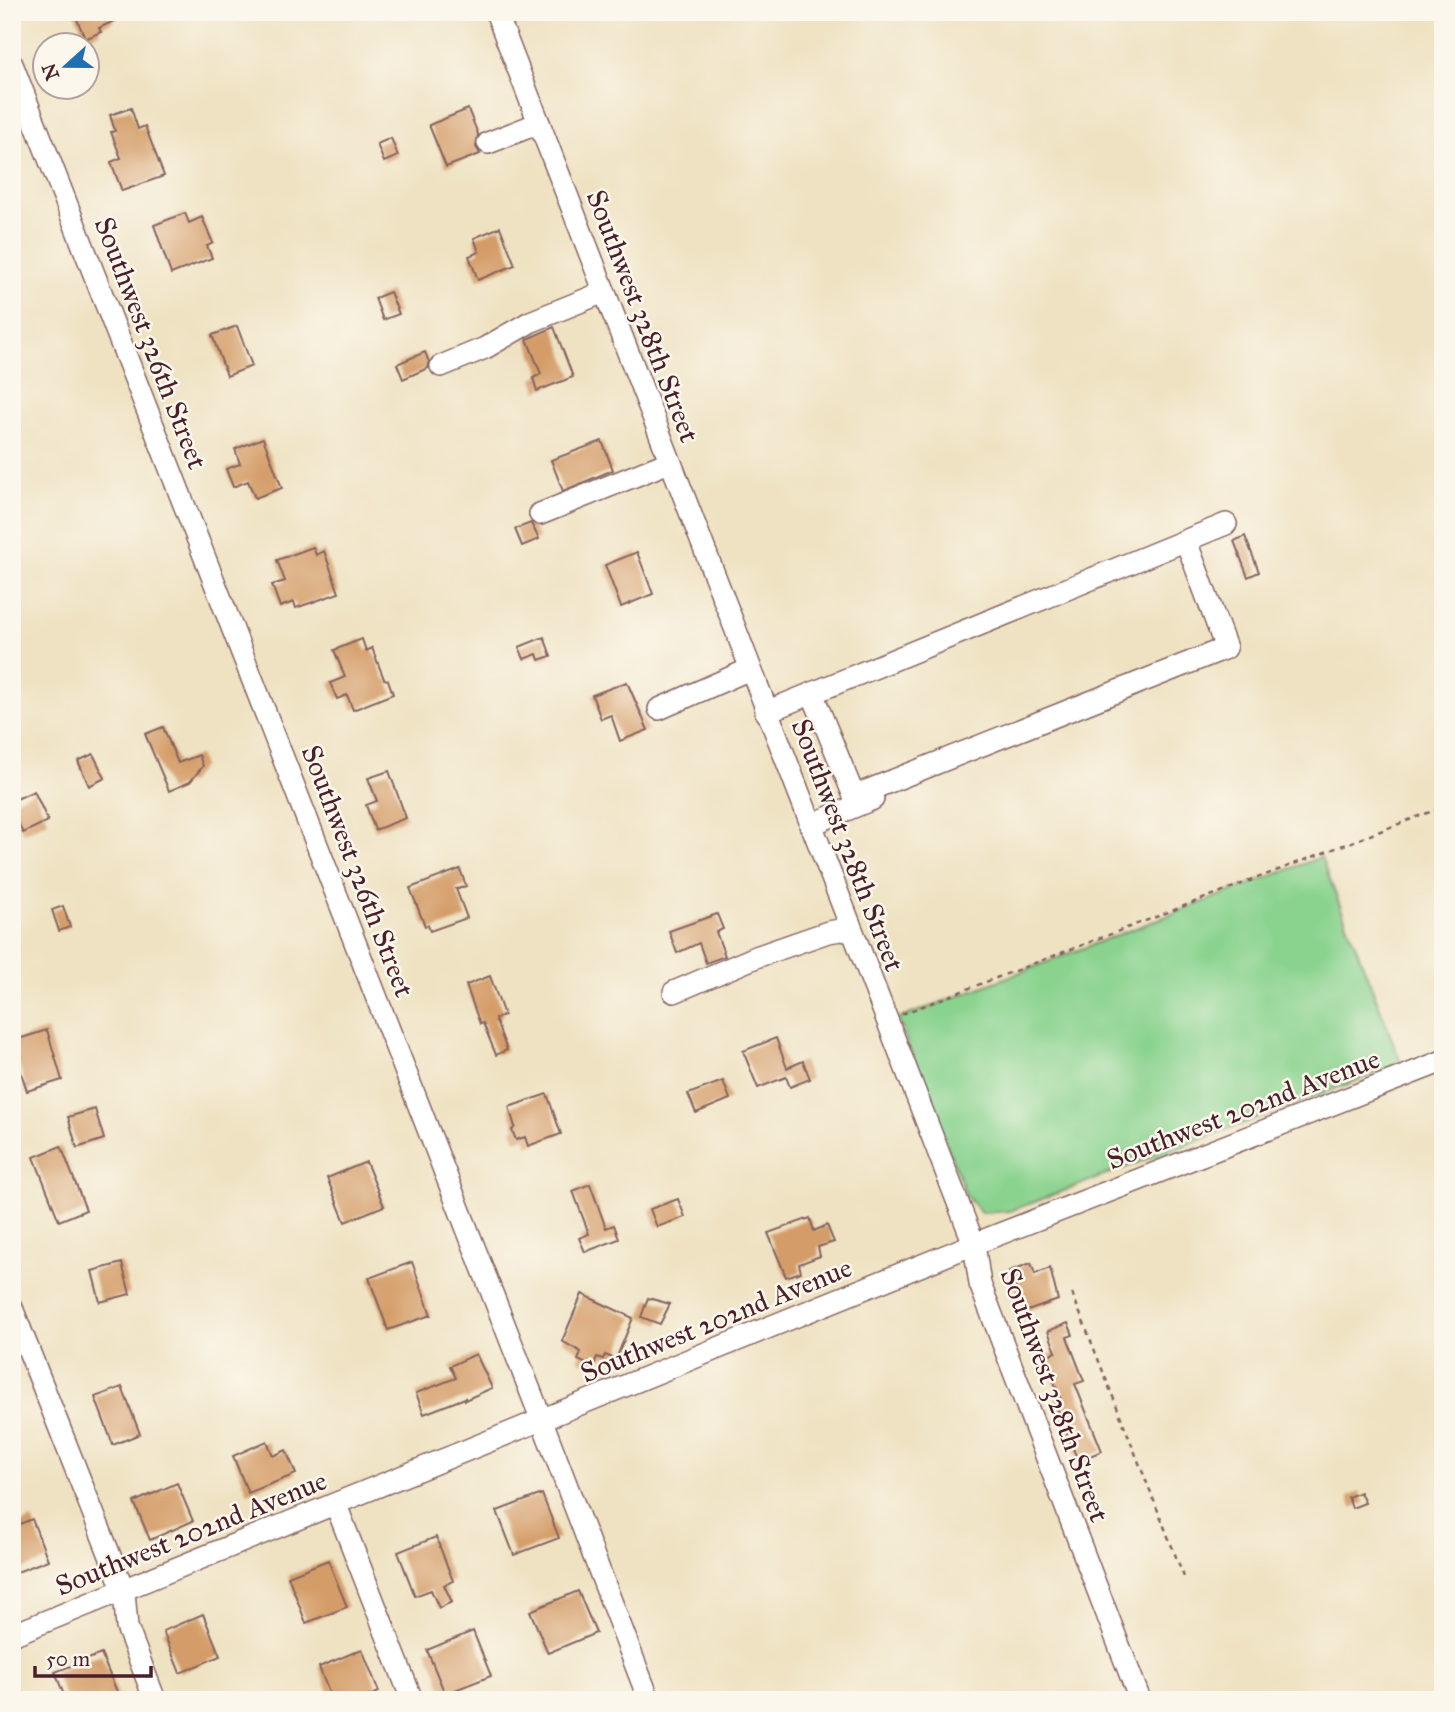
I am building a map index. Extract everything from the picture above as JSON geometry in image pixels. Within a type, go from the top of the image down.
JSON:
[{"type":"street","name":"Southwest 328th Street","points":[[496,12],[974,1244],[980,1284],[1140,1700]]},
{"type":"street","name":"Southwest 326th Street","points":[[12,64],[21,114],[542,1421],[649,1700]]},
{"type":"street","points":[[488,144],[539,123]]},
{"type":"street","points":[[441,366],[485,348],[530,323],[604,292]]},
{"type":"street","points":[[540,514],[608,495],[669,462]]},
{"type":"street","points":[[766,712],[1226,524]]},
{"type":"street","points":[[812,693],[854,796],[1112,695],[1227,648],[1185,541]]},
{"type":"street","points":[[659,709],[750,669]]},
{"type":"street","points":[[810,825],[1092,709]]},
{"type":"street","points":[[674,992],[756,957],[828,932],[852,932]]},
{"type":"street","name":"Southwest 202nd Avenue","points":[[12,1635],[974,1244],[1443,1061]]},
{"type":"street","points":[[12,1308],[124,1591],[127,1627],[155,1700]]},
{"type":"street","points":[[336,1505],[412,1700]]},
{"type":"path","points":[[886,1020],[1443,807]]},
{"type":"path","points":[[1072,1293],[1184,1577]]},
{"type":"green space","points":[[1321,857],[1400,1060],[1390,1068],[1010,1211],[981,1213],[967,1197],[898,1019]]},
{"type":"building","points":[[74,12],[110,12],[114,21],[99,28],[101,32],[82,32]]},
{"type":"building","points":[[131,108],[138,129],[145,126],[164,176],[122,191],[111,162],[121,158],[111,132],[115,131],[110,115]]},
{"type":"building","points":[[468,109],[478,134],[476,147],[480,154],[446,167],[429,125]]},
{"type":"building","points":[[391,138],[398,156],[384,162],[377,144]]},
{"type":"building","points":[[185,213],[189,223],[202,217],[213,243],[207,246],[212,258],[171,274],[154,225]]},
{"type":"building","points":[[500,227],[515,265],[478,280],[469,256],[479,252],[474,238]]},
{"type":"building","points":[[390,292],[399,314],[383,320],[375,298]]},
{"type":"building","points":[[237,326],[252,366],[227,376],[212,335]]},
{"type":"building","points":[[554,327],[573,377],[537,391],[533,378],[541,374],[527,339]]},
{"type":"building","points":[[425,352],[428,368],[403,379],[397,364]]},
{"type":"building","points":[[263,438],[282,488],[255,498],[248,481],[233,487],[226,469],[240,464],[235,449]]},
{"type":"building","points":[[602,441],[613,470],[563,491],[551,460]]},
{"type":"building","points":[[531,523],[539,539],[522,546],[515,529]]},
{"type":"building","points":[[1245,536],[1259,572],[1248,577],[1234,541]]},
{"type":"building","points":[[313,547],[316,555],[324,551],[339,593],[296,608],[294,602],[280,607],[272,585],[285,581],[277,560]]},
{"type":"building","points":[[637,552],[653,594],[621,607],[605,565]]},
{"type":"building","points":[[544,637],[551,656],[539,660],[537,654],[524,659],[519,647]]},
{"type":"building","points":[[362,639],[366,651],[372,648],[393,694],[353,710],[347,695],[337,699],[330,683],[345,677],[334,650]]},
{"type":"building","points":[[627,682],[648,730],[620,741],[611,715],[601,719],[592,695]]},
{"type":"building","points":[[163,727],[178,763],[199,755],[203,766],[190,782],[169,791],[145,734]]},
{"type":"building","points":[[93,754],[105,778],[89,786],[78,761]]},
{"type":"building","points":[[389,771],[406,818],[375,830],[366,805],[377,801],[368,778]]},
{"type":"building","points":[[34,791],[48,821],[23,833],[12,811],[12,801]]},
{"type":"building","points":[[460,869],[466,886],[456,889],[467,918],[430,931],[428,925],[425,926],[410,888]]},
{"type":"building","points":[[63,906],[70,927],[59,931],[52,910]]},
{"type":"building","points":[[717,914],[723,929],[716,932],[725,956],[706,963],[699,943],[677,953],[669,931]]},
{"type":"building","points":[[490,976],[504,1015],[495,1019],[507,1050],[496,1055],[483,1023],[480,1024],[466,985]]},
{"type":"building","points":[[47,1030],[62,1080],[27,1091],[18,1063],[12,1065],[12,1041]]},
{"type":"building","points":[[776,1038],[787,1068],[803,1061],[810,1079],[790,1087],[786,1077],[758,1088],[743,1051]]},
{"type":"building","points":[[723,1081],[730,1099],[696,1113],[688,1094]]},
{"type":"building","points":[[547,1094],[561,1134],[528,1146],[525,1137],[516,1140],[509,1107]]},
{"type":"building","points":[[95,1109],[104,1139],[77,1148],[68,1117]]},
{"type":"building","points":[[61,1146],[86,1210],[59,1221],[34,1157]]},
{"type":"building","points":[[366,1162],[384,1206],[345,1222],[327,1178]]},
{"type":"building","points":[[590,1184],[606,1228],[614,1225],[619,1239],[585,1252],[579,1238],[589,1234],[573,1191]]},
{"type":"building","points":[[678,1199],[685,1217],[657,1227],[650,1209]]},
{"type":"building","points":[[810,1218],[814,1231],[827,1225],[834,1242],[818,1247],[820,1256],[799,1264],[801,1272],[786,1277],[768,1233]]},
{"type":"building","points":[[412,1262],[431,1315],[388,1330],[369,1278]]},
{"type":"building","points":[[122,1263],[130,1294],[100,1302],[92,1271]]},
{"type":"building","points":[[1031,1263],[1035,1274],[1050,1268],[1058,1300],[1025,1312],[1009,1271]]},
{"type":"building","points":[[582,1294],[633,1318],[616,1359],[605,1355],[603,1359],[597,1357],[593,1367],[578,1360],[581,1352],[562,1341]]},
{"type":"building","points":[[648,1298],[670,1304],[660,1324],[641,1317]]},
{"type":"building","points":[[1068,1323],[1073,1335],[1067,1337],[1084,1381],[1075,1384],[1102,1451],[1078,1461],[1054,1401],[1060,1398],[1045,1356],[1056,1352],[1048,1331]]},
{"type":"building","points":[[476,1354],[492,1388],[424,1414],[416,1393],[456,1378],[450,1366]]},
{"type":"building","points":[[122,1387],[140,1434],[113,1445],[95,1397]]},
{"type":"building","points":[[267,1441],[273,1456],[286,1450],[296,1474],[248,1493],[233,1456]]},
{"type":"building","points":[[177,1483],[193,1521],[150,1540],[134,1502]]},
{"type":"building","points":[[1360,1492],[1365,1503],[1352,1508],[1348,1497]]},
{"type":"building","points":[[542,1494],[559,1538],[514,1555],[497,1511]]},
{"type":"building","points":[[32,1519],[48,1560],[12,1574],[12,1527]]},
{"type":"building","points":[[436,1537],[453,1581],[444,1585],[452,1602],[439,1608],[431,1590],[415,1596],[398,1552]]},
{"type":"building","points":[[328,1560],[347,1607],[306,1623],[288,1576]]},
{"type":"building","points":[[578,1591],[596,1633],[548,1653],[530,1611]]},
{"type":"building","points":[[203,1614],[220,1656],[180,1673],[163,1631]]},
{"type":"building","points":[[473,1631],[491,1676],[445,1694],[427,1650]]},
{"type":"building","points":[[362,1649],[379,1692],[360,1700],[332,1700],[319,1667]]},
{"type":"building","points":[[101,1654],[118,1694],[103,1700],[66,1700],[55,1672]]}]
